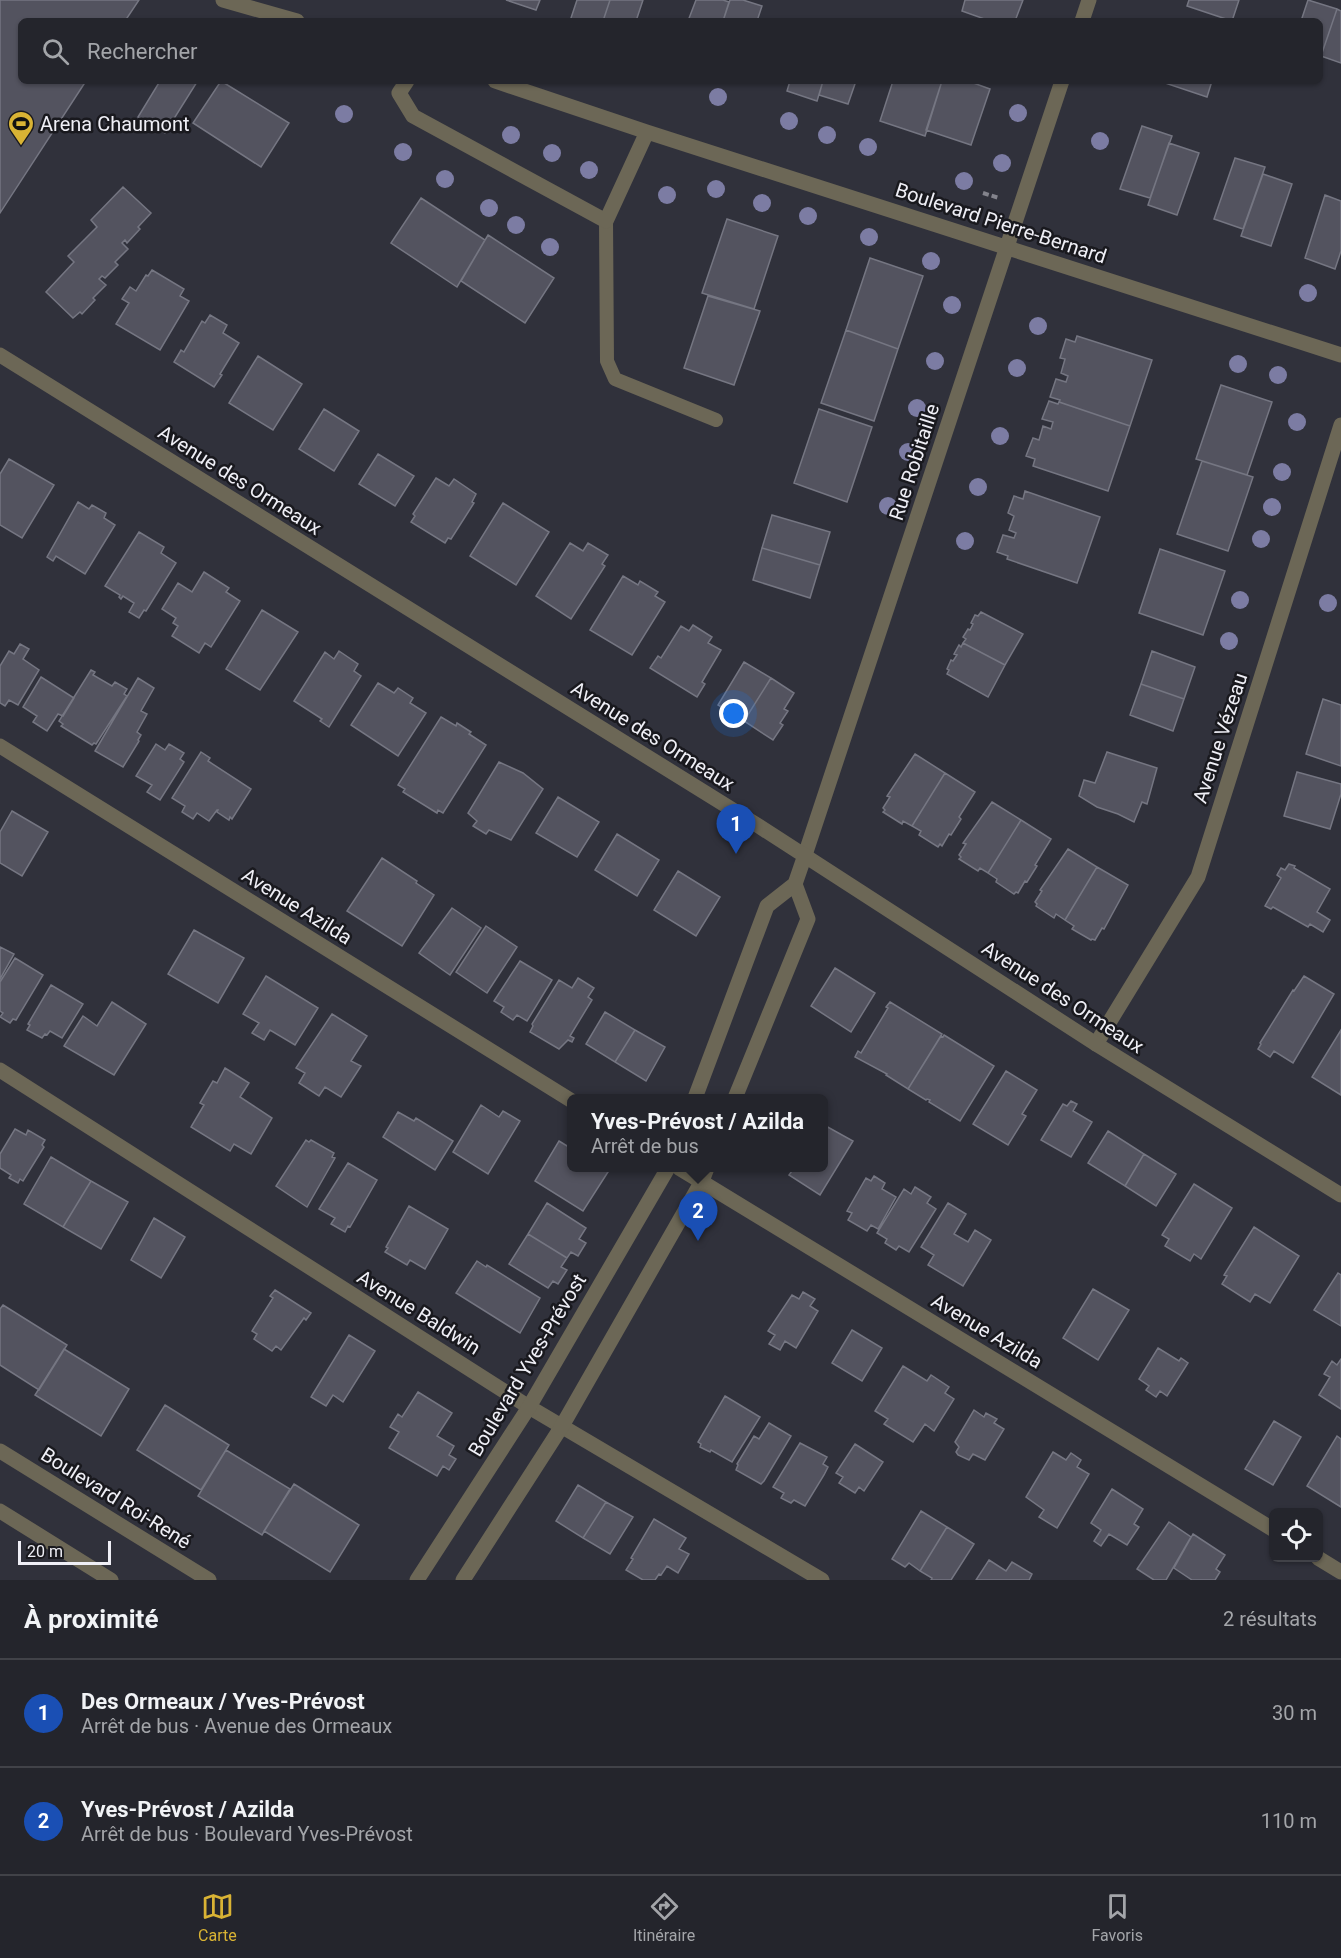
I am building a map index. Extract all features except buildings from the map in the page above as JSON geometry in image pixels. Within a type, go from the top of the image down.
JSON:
[{"type":"street","points":[[223,0],[286,18]]},
{"type":"street","points":[[1083,18],[1089,0]]},
{"type":"street","points":[[405,84],[399,93],[413,116],[606,221],[647,132]]},
{"type":"street","name":"Boulevard Pierre-Bernard","points":[[504,84],[1341,356]]},
{"type":"street","name":"Rue Robitaille","points":[[805,855],[1061,84]]},
{"type":"street","name":"Avenue des Ormeaux","points":[[0,356],[805,855],[1096,1044],[1341,1195]]},
{"type":"street","name":"Avenue Vézeau","points":[[1096,1044],[1198,877],[1341,425]]},
{"type":"street","name":"Avenue Azilda","points":[[0,746],[567,1098]]},
{"type":"street","points":[[696,1094],[767,906],[795,884],[805,855]]},
{"type":"street","points":[[737,1094],[808,919],[795,884]]},
{"type":"street","name":"Avenue Baldwin","points":[[0,1070],[530,1407],[822,1580]]},
{"type":"street","name":"Boulevard Yves-Prévost","points":[[417,1580],[530,1407],[665,1172]]},
{"type":"street","points":[[463,1580],[562,1426],[704,1174]]},
{"type":"street","name":"Avenue Azilda","points":[[704,1174],[1269,1527]]},
{"type":"street","name":"Boulevard Roi-René","points":[[0,1451],[209,1580]]},
{"type":"street","points":[[0,1511],[111,1580]]},
{"type":"street","points":[[1323,1560],[1341,1572]]},
{"type":"lane","points":[[606,221],[607,362],[615,379],[716,420]]},
{"type":"place","name":"Arena Chaumont","points":[[21,147]]},
{"type":"place","name":"Des Ormeaux / Yves-Prévost","points":[[736,854]]},
{"type":"place","name":"Yves-Prévost / Azilda","points":[[698,1241]]}]
